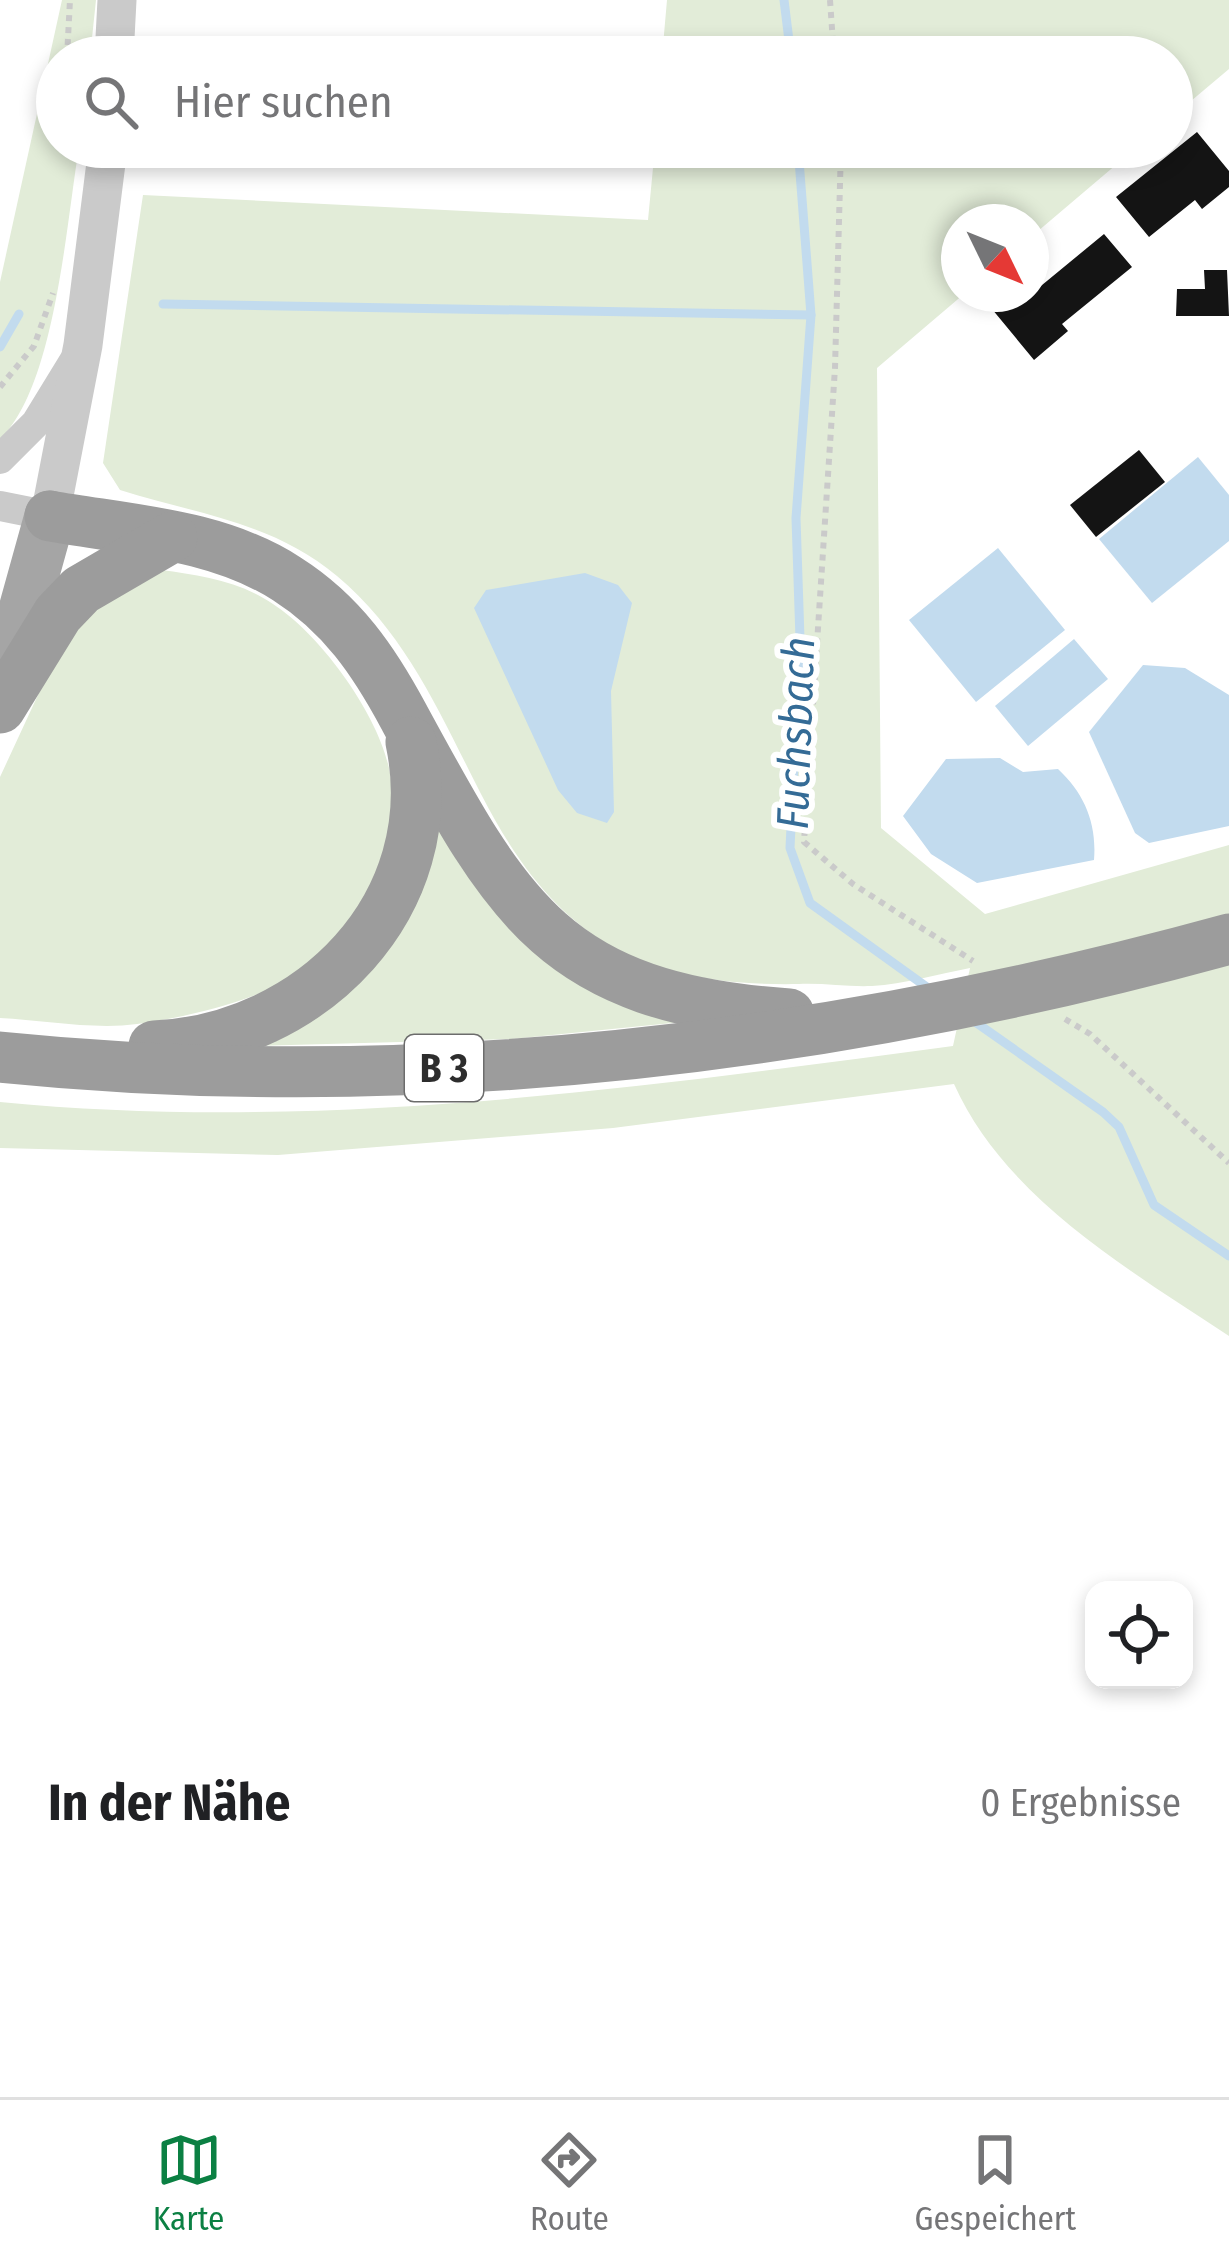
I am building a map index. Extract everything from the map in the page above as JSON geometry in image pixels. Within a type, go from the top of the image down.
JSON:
[{"type":"highway","points":[[50,516],[172,536],[259,563],[316,599],[368,653],[498,879],[541,927],[596,967],[697,1005],[899,1018]]},
{"type":"highway","points":[[0,709],[58,614],[81,590],[172,536]]},
{"type":"highway","points":[[0,1053],[176,1045],[212,1038],[267,1018],[318,989],[360,949],[404,871],[416,795],[405,718]]},
{"type":"highway","name":"B 3","points":[[0,1053],[259,1071],[402,1070],[692,1049],[1058,996],[1229,939]]},
{"type":"main road","points":[[0,697],[50,516]]},
{"type":"street","points":[[114,36],[117,0]]},
{"type":"street","points":[[0,506],[50,516],[83,345],[105,168]]},
{"type":"street","points":[[0,459],[36,423],[83,345]]},
{"type":"path","points":[[68,36],[70,0]]},
{"type":"path","points":[[830,0],[833,36]]},
{"type":"path","points":[[841,168],[836,368],[804,842],[853,884],[991,972]]},
{"type":"path","points":[[0,387],[34,346],[57,278]]},
{"type":"path","points":[[1058,996],[1090,1034],[1229,1163]]},
{"type":"green space","points":[[62,0],[96,0],[92,36],[54,36]]},
{"type":"green space","points":[[667,0],[1229,0],[1229,69],[1193,99],[1193,36],[664,36]]},
{"type":"green space","points":[[36,118],[36,168],[76,168],[46,344],[19,415],[0,439],[0,282]]},
{"type":"green space","points":[[653,168],[1112,168],[1049,222],[1049,204],[941,204],[943,312],[877,368],[881,828],[985,914],[1229,845],[1229,1336],[1111,1257],[1037,1196],[976,1125],[954,1084],[613,1128],[278,1155],[0,1148],[0,1102],[120,1110],[358,1109],[597,1090],[953,1046],[970,968],[872,986],[742,983],[647,963],[607,944],[572,918],[509,843],[420,677],[362,599],[287,543],[233,522],[120,490],[103,463],[143,195],[648,220]]},
{"type":"green space","points":[[161,570],[219,580],[260,596],[310,635],[346,679],[374,727],[390,773],[392,800],[383,856],[341,934],[301,972],[264,991],[200,1012],[121,1026],[0,1018],[0,777],[69,628],[88,604]]},
{"type":"green space","points":[[425,782],[474,867],[702,1020],[512,1039],[218,1047],[300,1017]]},
{"type":"water","points":[[1198,457],[1229,495],[1229,541],[1152,603],[1099,539]]},
{"type":"water","points":[[998,548],[1065,630],[976,702],[909,620]]},
{"type":"water","points":[[585,573],[618,585],[632,603],[611,691],[614,812],[607,823],[577,813],[558,790],[474,608],[486,590]]},
{"type":"water","points":[[1074,639],[1108,679],[1028,746],[995,706]]},
{"type":"water","points":[[1143,665],[1185,668],[1229,695],[1229,826],[1149,843],[1135,833],[1089,732]]},
{"type":"water","points":[[1000,758],[1023,772],[1058,769],[1067,778],[1091,821],[1094,860],[977,883],[931,854],[903,816],[946,759]]},
{"type":"building","points":[[1197,132],[1229,171],[1229,187],[1202,209],[1195,200],[1149,237],[1116,197],[1152,168],[1193,168],[1193,135]]},
{"type":"building","points":[[1104,234],[1132,267],[1062,324],[1068,331],[1034,360],[994,312],[1049,312],[1049,279]]},
{"type":"building","points":[[1204,270],[1227,270],[1229,316],[1176,316],[1177,289],[1205,289]]},
{"type":"building","points":[[1139,450],[1165,482],[1096,537],[1070,505]]},
{"type":"waterway","name":"Fuchsbach","points":[[784,0],[788,36]]},
{"type":"waterway","name":"Fuchsbach","points":[[800,168],[811,315],[796,518],[800,639],[790,848],[810,903],[928,988]]},
{"type":"waterway","points":[[163,304],[811,315]]},
{"type":"waterway","points":[[0,347],[19,314]]},
{"type":"waterway","name":"Fuchsbach","points":[[971,1019],[1103,1112],[1119,1127],[1154,1205],[1229,1256]]}]
